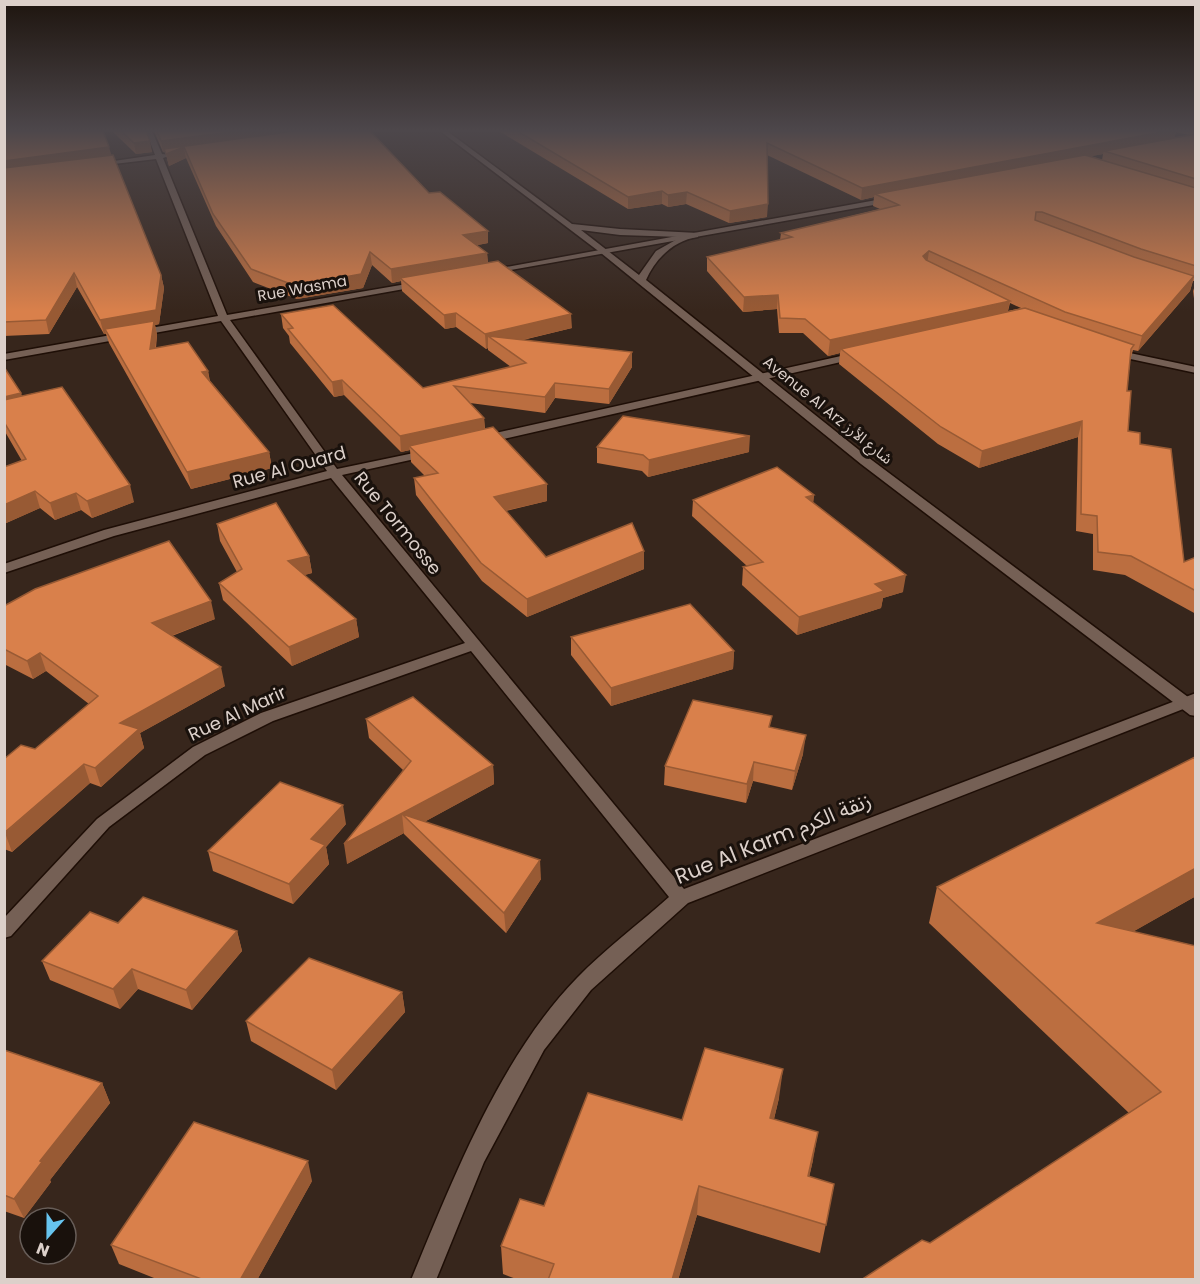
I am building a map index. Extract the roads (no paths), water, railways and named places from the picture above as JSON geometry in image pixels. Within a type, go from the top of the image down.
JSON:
[{"type":"street","name":"Rue Tormosse","points":[[172,191],[223,317],[334,473],[681,898]]},
{"type":"street","name":"Avenue Al Arz شارع الأرز","points":[[524,191],[642,280],[865,461],[1192,704]]},
{"type":"street","points":[[477,273],[908,196]]},
{"type":"street","points":[[571,226],[620,232],[695,234]]},
{"type":"street","points":[[642,280],[646,267],[658,252],[695,234]]},
{"type":"street","name":"Rue Wasma","points":[[4,357],[431,281]]},
{"type":"street","points":[[1102,349],[1196,370]]},
{"type":"street","points":[[473,442],[875,351]]},
{"type":"street","name":"Rue Al Ouard","points":[[4,569],[109,533],[334,473],[438,450]]},
{"type":"street","name":"Rue Al Marir","points":[[4,931],[103,823],[198,751],[267,717],[475,645]]},
{"type":"street","name":"Rue Al Karm زنقة الكرم","points":[[423,1280],[474,1156],[536,1044],[584,984],[681,898],[1192,704]]}]
